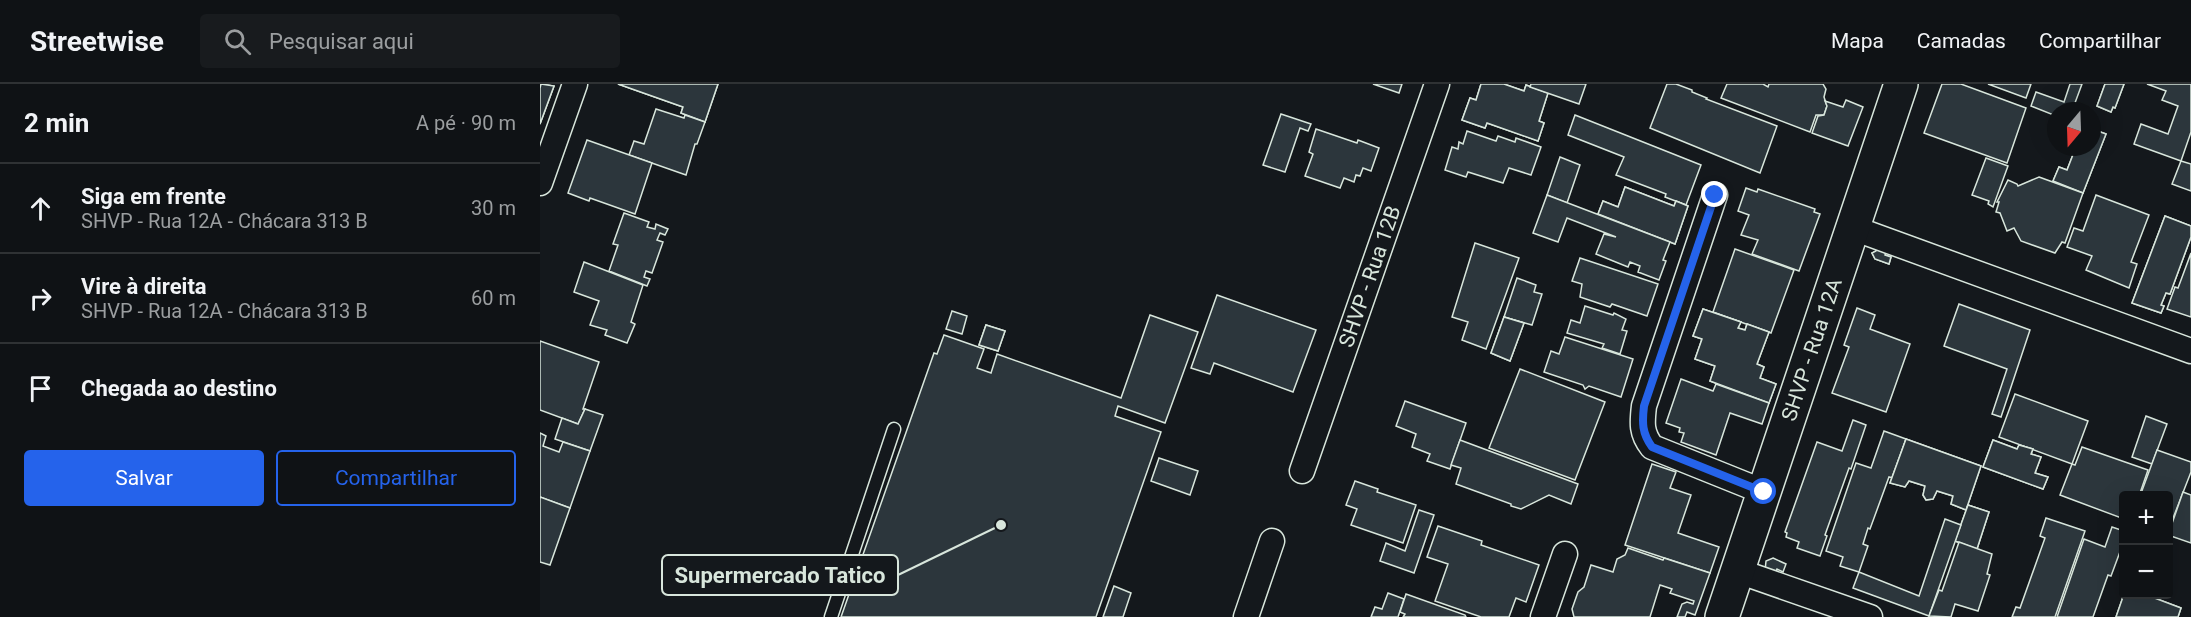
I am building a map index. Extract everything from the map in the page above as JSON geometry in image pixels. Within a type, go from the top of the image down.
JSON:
[{"type":"street","points":[[540,183],[575,84]]},
{"type":"street","name":"SHVP - Rua 12B","points":[[1302,471],[1437,84]]},
{"type":"street","name":"SHVP - Rua 12A","points":[[1722,617],[1902,84]]},
{"type":"street","points":[[1715,195],[1644,406],[1642,423],[1644,436],[1652,447],[1764,492]]},
{"type":"street","points":[[1853,228],[2191,351]]},
{"type":"street","points":[[1246,617],[1272,541]]},
{"type":"street","points":[[1543,617],[1565,555]]},
{"type":"street","points":[[1738,571],[1870,617]]},
{"type":"lane","points":[[831,617],[894,429]]},
{"type":"building","points":[[541,84],[554,86],[540,124],[540,88]]},
{"type":"building","points":[[541,84],[554,86],[540,124],[540,88]]},
{"type":"building","points":[[618,84],[718,84],[705,122],[681,113],[683,107]]},
{"type":"building","points":[[618,84],[718,84],[705,122],[681,113],[683,107]]},
{"type":"building","points":[[1373,84],[1402,84],[1399,93]]},
{"type":"building","points":[[1481,84],[1504,84],[1524,91],[1526,85],[1548,93],[1539,121],[1544,123],[1538,141],[1487,123],[1485,128],[1462,120],[1470,98],[1476,100]]},
{"type":"building","points":[[1481,84],[1504,84],[1524,91],[1526,85],[1548,93],[1539,121],[1544,123],[1538,141],[1487,123],[1485,128],[1462,120],[1470,98],[1476,100]]},
{"type":"building","points":[[1531,84],[1586,84],[1579,104],[1530,87]]},
{"type":"building","points":[[1667,84],[1676,84],[1692,90],[1706,99],[1777,126],[1760,173],[1650,128]]},
{"type":"building","points":[[1727,84],[1763,84],[1768,87],[1769,84],[1823,84],[1826,89],[1824,97],[1827,106],[1824,115],[1816,115],[1810,132],[1721,98]]},
{"type":"building","points":[[1942,84],[1961,84],[2026,108],[2007,163],[1924,133]]},
{"type":"building","points":[[1988,84],[2031,84],[2026,98]]},
{"type":"building","points":[[2070,84],[2082,84],[2075,102],[2064,102]]},
{"type":"building","points":[[2105,84],[2124,84],[2115,108],[2113,107],[2111,112],[2101,108],[2101,102],[2098,102]]},
{"type":"building","points":[[2105,84],[2124,84],[2115,108],[2113,107],[2111,112],[2101,108],[2101,102],[2098,102]]},
{"type":"building","points":[[2147,84],[2191,84],[2191,132],[2181,161],[2134,144],[2141,124],[2168,134],[2178,106],[2162,100],[2166,91]]},
{"type":"building","points":[[2036,92],[2064,102],[2047,102],[2047,112],[2031,106]]},
{"type":"building","points":[[1846,100],[1863,107],[1848,146],[1812,133],[1818,116],[1824,115],[1827,106],[1825,101],[1843,107]]},
{"type":"building","points":[[656,109],[705,122],[697,144],[695,144],[686,175],[629,155],[634,141],[644,144]]},
{"type":"building","points":[[1281,114],[1311,124],[1308,131],[1300,128],[1285,172],[1263,165]]},
{"type":"building","points":[[1575,115],[1701,165],[1686,205],[1665,197],[1666,194],[1616,175],[1624,157],[1568,135]]},
{"type":"building","points":[[1316,129],[1379,148],[1371,171],[1363,168],[1360,176],[1356,175],[1354,182],[1344,178],[1340,188],[1305,176],[1313,154],[1309,152]]},
{"type":"building","points":[[1467,131],[1496,141],[1498,136],[1515,142],[1516,138],[1541,147],[1531,175],[1509,168],[1503,183],[1468,172],[1466,177],[1445,170],[1452,147],[1458,149],[1459,142],[1463,144]]},
{"type":"building","points":[[2101,132],[2106,134],[2101,147]]},
{"type":"building","points":[[2101,132],[2106,134],[2101,147]]},
{"type":"building","points":[[587,140],[652,163],[635,214],[590,198],[589,201],[568,193]]},
{"type":"building","points":[[2072,156],[2097,156],[2083,193],[2053,181],[2059,167],[2067,170]]},
{"type":"building","points":[[2072,156],[2097,156],[2083,193],[2053,181],[2059,167],[2067,170]]},
{"type":"building","points":[[1560,157],[1580,165],[1567,203],[1547,195]]},
{"type":"building","points":[[1986,158],[2008,166],[1993,207],[1988,204],[1989,201],[1972,195]]},
{"type":"building","points":[[2181,161],[2191,164],[2191,191],[2172,184]]},
{"type":"building","points":[[2039,177],[2083,193],[2065,243],[2062,242],[2055,253],[2021,241],[2014,228],[2007,231],[2000,213],[1996,212],[1999,202],[1997,202],[2008,180],[2018,186]]},
{"type":"building","points":[[1625,187],[1674,206],[1676,201],[1688,206],[1675,244],[1598,214],[1603,201],[1618,207]]},
{"type":"building","points":[[1625,187],[1674,206],[1676,201],[1688,206],[1675,244],[1598,214],[1603,201],[1618,207]]},
{"type":"building","points":[[1746,188],[1757,192],[1758,189],[1815,209],[1814,212],[1820,214],[1799,271],[1752,254],[1758,240],[1741,235],[1749,215],[1738,211]]},
{"type":"building","points":[[1547,195],[1670,242],[1659,280],[1638,272],[1640,266],[1630,262],[1628,267],[1596,254],[1604,234],[1616,237],[1567,218],[1558,242],[1533,233]]},
{"type":"building","points":[[2096,195],[2149,215],[2131,262],[2137,264],[2129,288],[2086,270],[2092,256],[2067,247],[2074,228],[2083,231]]},
{"type":"building","points":[[624,213],[649,222],[647,227],[655,229],[656,224],[668,229],[665,235],[660,233],[657,240],[663,242],[652,273],[646,271],[644,277],[650,279],[647,286],[609,271],[618,245],[613,244]]},
{"type":"building","points":[[2165,216],[2191,226],[2191,237],[2170,294],[2166,293],[2161,305],[2164,306],[2161,313],[2132,303]]},
{"type":"building","points":[[2165,216],[2191,226],[2191,237],[2170,294],[2166,293],[2161,305],[2164,306],[2161,313],[2132,303]]},
{"type":"building","points":[[1475,243],[1519,258],[1486,349],[1462,340],[1468,322],[1452,317]]},
{"type":"building","points":[[1879,245],[1887,248],[1885,255],[1891,257],[1889,264],[1875,259],[1872,253]]},
{"type":"building","points":[[1879,245],[1887,248],[1885,255],[1891,257],[1889,264],[1875,259],[1872,253]]},
{"type":"building","points":[[1735,249],[1794,270],[1771,333],[1713,312]]},
{"type":"building","points":[[2191,253],[2191,317],[2167,309],[2175,287],[2178,288]]},
{"type":"building","points":[[1580,258],[1658,284],[1647,316],[1612,304],[1610,307],[1580,297],[1582,284],[1572,281]]},
{"type":"building","points":[[584,262],[643,285],[631,322],[635,324],[627,343],[605,335],[607,330],[590,325],[599,301],[574,292]]},
{"type":"building","points":[[1517,278],[1536,285],[1534,292],[1542,294],[1532,325],[1504,317]]},
{"type":"building","points":[[1217,295],[1316,330],[1293,392],[1214,363],[1210,374],[1191,368]]},
{"type":"building","points":[[1959,304],[2030,330],[2001,417],[1992,414],[2007,369],[1944,346]]},
{"type":"building","points":[[1585,306],[1613,315],[1614,313],[1626,319],[1622,330],[1627,331],[1620,354],[1602,348],[1604,344],[1567,333],[1571,320],[1580,323]]},
{"type":"building","points":[[1857,308],[1875,315],[1870,329],[1910,344],[1886,412],[1832,393],[1849,347],[1844,345]]},
{"type":"building","points":[[1703,309],[1741,322],[1738,328],[1745,330],[1747,324],[1769,332],[1757,364],[1764,367],[1760,378],[1776,384],[1769,403],[1710,381],[1715,366],[1695,359],[1702,339],[1693,336]]},
{"type":"building","points":[[1703,309],[1741,322],[1738,328],[1745,330],[1747,324],[1769,332],[1757,364],[1764,367],[1760,378],[1776,384],[1769,403],[1710,381],[1715,366],[1695,359],[1702,339],[1693,336]]},
{"type":"building","points":[[952,311],[967,316],[962,334],[946,329]]},
{"type":"building","points":[[1150,315],[1198,332],[1165,423],[1118,406],[1115,416],[1161,432],[1096,617],[841,617],[934,353],[937,354],[944,335],[984,349],[977,368],[991,373],[997,354],[1121,398]]},
{"type":"building","points":[[1504,317],[1524,323],[1510,361],[1491,353]]},
{"type":"building","points":[[1504,317],[1524,323],[1510,361],[1491,353]]},
{"type":"building","points":[[986,325],[1005,331],[998,351],[979,345]]},
{"type":"building","points":[[986,325],[1005,331],[998,351],[979,345]]},
{"type":"building","points":[[1565,337],[1633,359],[1621,397],[1589,386],[1585,389],[1583,385],[1544,372],[1551,351],[1559,354]]},
{"type":"building","points":[[540,341],[599,362],[583,409],[585,409],[578,424],[540,410]]},
{"type":"building","points":[[1520,369],[1605,402],[1575,480],[1489,448]]},
{"type":"building","points":[[1681,379],[1713,391],[1716,384],[1769,403],[1762,424],[1730,413],[1716,455],[1681,442],[1684,433],[1679,432],[1680,428],[1666,423]]},
{"type":"building","points":[[2015,394],[2088,421],[2072,464],[1999,437]]},
{"type":"building","points":[[1405,401],[1466,423],[1450,469],[1427,461],[1430,454],[1412,447],[1416,434],[1396,426]]},
{"type":"building","points":[[585,409],[603,415],[590,451],[555,439],[562,418],[578,424]]},
{"type":"building","points":[[2146,416],[2167,424],[2152,464],[2132,457]]},
{"type":"building","points":[[1853,420],[1866,425],[1825,535],[1827,536],[1820,556],[1797,548],[1799,542],[1786,537],[1785,532],[1817,442],[1842,451]]},
{"type":"building","points":[[1884,431],[1906,439],[1893,478],[1889,477],[1870,529],[1868,528],[1863,544],[1868,546],[1859,572],[1840,566],[1843,557],[1826,551],[1856,463],[1871,468]]},
{"type":"building","points":[[540,433],[546,436],[543,446],[559,452],[563,442],[590,451],[570,508],[540,497]]},
{"type":"building","points":[[1906,439],[1981,466],[1966,510],[1951,504],[1953,496],[1937,491],[1933,499],[1926,500],[1923,495],[1925,486],[1909,481],[1905,487],[1890,483]]},
{"type":"building","points":[[1906,439],[1981,466],[1966,510],[1951,504],[1953,496],[1937,491],[1933,499],[1926,500],[1923,495],[1925,486],[1909,481],[1905,487],[1890,483]]},
{"type":"building","points":[[1460,440],[1578,484],[1571,504],[1549,495],[1521,509],[1456,484],[1461,468],[1451,465]]},
{"type":"building","points":[[1993,440],[2017,449],[2019,445],[2033,449],[2031,454],[2041,457],[2035,473],[2048,477],[2043,489],[1983,467]]},
{"type":"building","points":[[1993,440],[2017,449],[2019,445],[2033,449],[2031,454],[2041,457],[2035,473],[2048,477],[2043,489],[1983,467]]},
{"type":"building","points":[[2082,447],[2148,470],[2141,491],[2119,491],[2119,517],[2060,495],[2072,464],[2075,465]]},
{"type":"building","points":[[2157,450],[2191,462],[2191,472],[2173,518],[2173,491],[2142,491]]},
{"type":"building","points":[[1159,458],[1198,471],[1190,495],[1151,481]]},
{"type":"building","points":[[1652,464],[1676,472],[1670,488],[1691,495],[1678,533],[1719,547],[1710,573],[1625,545]]},
{"type":"building","points":[[1355,481],[1378,489],[1377,492],[1416,505],[1403,543],[1351,525],[1357,509],[1346,505]]},
{"type":"building","points":[[2183,492],[2191,495],[2191,543],[2173,537],[2173,521]]},
{"type":"building","points":[[540,497],[570,508],[550,565],[540,562]]},
{"type":"building","points":[[1968,505],[1989,512],[1977,549],[1955,541]]},
{"type":"building","points":[[1968,505],[1989,512],[1977,549],[1955,541]]},
{"type":"building","points":[[1419,510],[1434,515],[1414,573],[1380,561],[1386,543],[1405,551]]},
{"type":"building","points":[[2046,518],[2085,531],[2055,617],[2012,617],[2016,607],[2020,608],[2045,538],[2040,536]]},
{"type":"building","points":[[1945,519],[1961,525],[1929,616],[1853,588],[1859,572],[1919,596]]},
{"type":"building","points":[[1438,526],[1482,541],[1481,545],[1539,565],[1526,602],[1516,598],[1509,617],[1481,617],[1435,601],[1448,564],[1427,557]]},
{"type":"building","points":[[2112,527],[2119,529],[2119,554],[2111,576],[2108,575],[2093,617],[2057,617],[2084,539],[2105,547]]},
{"type":"building","points":[[1959,542],[1992,554],[1987,574],[1990,575],[1978,611],[1955,604],[1951,617],[1929,616],[1939,590],[1942,591]]},
{"type":"building","points":[[1628,548],[1710,573],[1695,615],[1687,612],[1685,617],[1677,617],[1682,604],[1687,602],[1693,604],[1694,601],[1670,593],[1672,589],[1660,585],[1650,617],[1574,617],[1572,609],[1578,592],[1584,587],[1591,565],[1613,572],[1617,559],[1625,555]]},
{"type":"building","points":[[1773,558],[1786,564],[1783,572],[1777,569],[1775,574],[1765,571],[1766,561]]},
{"type":"building","points":[[1114,586],[1131,593],[1123,617],[1103,617]]},
{"type":"building","points":[[1388,593],[1404,599],[1398,617],[1371,617],[1375,607],[1382,609]]},
{"type":"building","points":[[1406,594],[1466,617],[1403,617],[1405,614],[1400,612]]},
{"type":"building","points":[[2122,599],[2157,599],[2181,608],[2178,617],[2116,617]]},
{"type":"building","points":[[2122,599],[2157,599],[2181,608],[2178,617],[2116,617]]},
{"type":"place","name":"Supermercado Tatico","points":[[1001,525]]},
{"type":"route","points":[[1715,195],[1644,406],[1642,423],[1644,436],[1652,447],[1764,492]]}]
